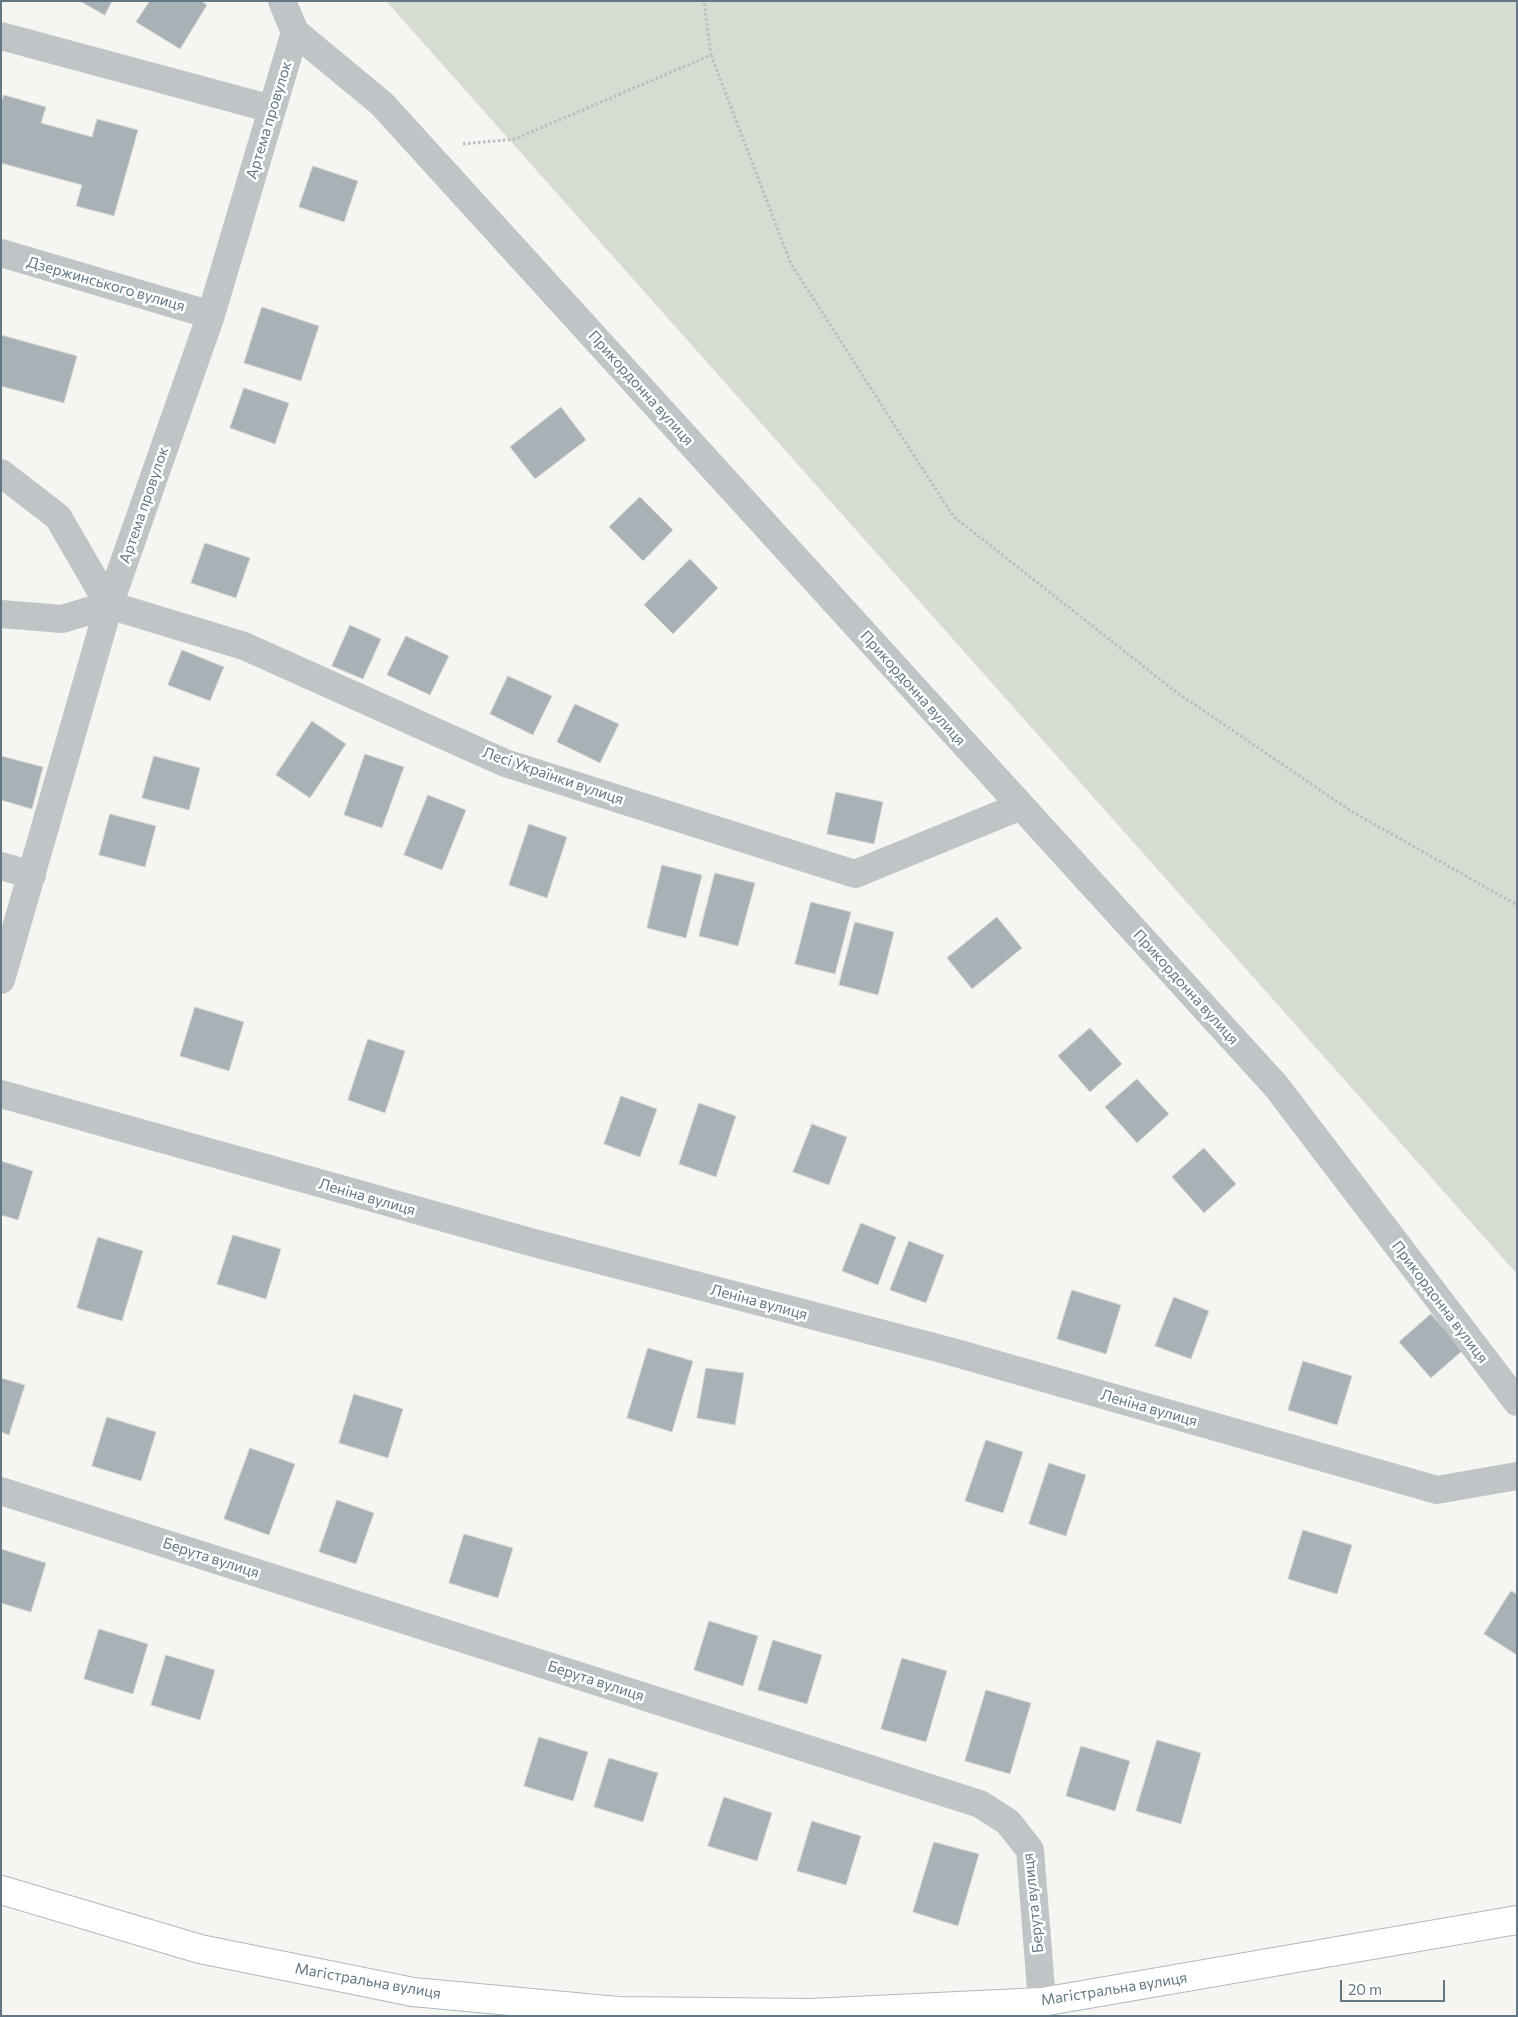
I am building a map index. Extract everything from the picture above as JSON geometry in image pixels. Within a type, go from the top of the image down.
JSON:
[{"type":"main road","name":"Магістральна вулиця","points":[[1,1890],[200,1949],[413,1992],[618,2010],[811,2013],[1042,2002],[1517,1920]]},
{"type":"street","name":"Прикордонна вулиця","points":[[282,1],[295,32],[382,104],[423,148],[1276,1086],[1517,1402]]},
{"type":"street","name":"Артема провулок","points":[[1,980],[109,605],[211,315],[295,32]]},
{"type":"street","points":[[1,36],[272,109]]},
{"type":"street","name":"Дзержинського вулиця","points":[[1,254],[211,315]]},
{"type":"street","points":[[1,473],[58,518],[109,605],[62,619],[1,614]]},
{"type":"street","name":"Лесі Українки вулиця","points":[[109,605],[244,646],[505,763],[855,874],[1020,806]]},
{"type":"street","points":[[1,866],[32,875]]},
{"type":"street","name":"Леніна вулиця","points":[[1,1094],[534,1243],[949,1351],[1436,1490],[1517,1476]]},
{"type":"street","name":"Берута вулиця","points":[[1,1491],[980,1804],[1008,1822],[1030,1850],[1042,2002]]},
{"type":"path","points":[[704,1],[711,55],[791,264],[953,516],[1176,692],[1351,811],[1517,905]]},
{"type":"path","points":[[423,148],[515,139],[711,55]]},
{"type":"shaded area","points":[[386,1],[1517,1],[1517,1274]]},
{"type":"building","points":[[80,1],[112,1],[105,15]]},
{"type":"building","points":[[150,1],[201,1],[207,5],[180,49],[136,22]]},
{"type":"building","points":[[4,95],[46,107],[41,123],[92,137],[97,119],[138,130],[114,216],[76,206],[82,185],[1,163],[1,103]]},
{"type":"building","points":[[313,166],[358,181],[344,222],[299,207]]},
{"type":"building","points":[[262,307],[319,326],[301,381],[244,363]]},
{"type":"building","points":[[1,335],[77,356],[64,403],[1,386]]},
{"type":"building","points":[[244,388],[289,403],[275,444],[230,428]]},
{"type":"building","points":[[561,407],[586,440],[535,479],[510,447]]},
{"type":"building","points":[[640,497],[673,530],[643,561],[609,527]]},
{"type":"building","points":[[205,543],[250,558],[236,598],[191,583]]},
{"type":"building","points":[[690,559],[718,588],[673,634],[644,605]]},
{"type":"building","points":[[350,625],[381,639],[363,679],[332,666]]},
{"type":"building","points":[[406,636],[449,656],[430,695],[387,675]]},
{"type":"building","points":[[182,650],[224,667],[210,701],[168,685]]},
{"type":"building","points":[[508,676],[552,696],[533,735],[490,714]]},
{"type":"building","points":[[575,704],[619,724],[600,763],[557,742]]},
{"type":"building","points":[[312,721],[346,744],[310,798],[276,775]]},
{"type":"building","points":[[365,754],[404,767],[382,828],[344,815]]},
{"type":"building","points":[[1,756],[43,767],[32,809],[1,800]]},
{"type":"building","points":[[154,756],[200,768],[189,810],[142,798]]},
{"type":"building","points":[[836,792],[883,802],[874,844],[827,834]]},
{"type":"building","points":[[428,795],[466,810],[442,870],[404,855]]},
{"type":"building","points":[[110,814],[156,826],[145,867],[99,855]]},
{"type":"building","points":[[529,824],[567,837],[547,898],[509,885]]},
{"type":"building","points":[[662,865],[702,875],[686,938],[647,928]]},
{"type":"building","points":[[715,873],[755,883],[738,946],[699,936]]},
{"type":"building","points":[[811,902],[851,912],[835,974],[795,964]]},
{"type":"building","points":[[997,917],[1022,948],[972,989],[947,958]]},
{"type":"building","points":[[855,922],[894,932],[878,995],[839,985]]},
{"type":"building","points":[[195,1007],[244,1022],[229,1071],[180,1056]]},
{"type":"building","points":[[1090,1028],[1122,1064],[1090,1092],[1058,1056]]},
{"type":"building","points":[[368,1039],[405,1051],[385,1113],[348,1100]]},
{"type":"building","points":[[1137,1079],[1169,1114],[1137,1143],[1105,1107]]},
{"type":"building","points":[[621,1096],[657,1109],[640,1157],[604,1144]]},
{"type":"building","points":[[699,1103],[736,1116],[716,1177],[679,1164]]},
{"type":"building","points":[[812,1124],[847,1137],[829,1185],[793,1172]]},
{"type":"building","points":[[1204,1148],[1236,1184],[1204,1213],[1172,1177]]},
{"type":"building","points":[[1,1161],[33,1171],[18,1220],[1,1215]]},
{"type":"building","points":[[861,1223],[896,1237],[878,1285],[842,1271]]},
{"type":"building","points":[[233,1235],[281,1249],[266,1299],[217,1284]]},
{"type":"building","points":[[98,1237],[143,1251],[122,1321],[77,1308]]},
{"type":"building","points":[[909,1241],[944,1255],[926,1303],[890,1290]]},
{"type":"building","points":[[1072,1290],[1121,1305],[1106,1354],[1057,1339]]},
{"type":"building","points":[[1174,1297],[1209,1311],[1191,1359],[1155,1346]]},
{"type":"building","points":[[1431,1314],[1463,1350],[1431,1378],[1399,1342]]},
{"type":"building","points":[[648,1348],[693,1361],[672,1432],[627,1418]]},
{"type":"building","points":[[1303,1361],[1352,1376],[1337,1425],[1288,1410]]},
{"type":"building","points":[[706,1368],[744,1373],[735,1425],[697,1418]]},
{"type":"building","points":[[1,1378],[25,1385],[9,1435],[1,1432]]},
{"type":"building","points":[[354,1394],[403,1409],[388,1458],[339,1443]]},
{"type":"building","points":[[107,1417],[156,1432],[141,1481],[92,1466]]},
{"type":"building","points":[[986,1440],[1023,1452],[1003,1513],[965,1501]]},
{"type":"building","points":[[250,1448],[295,1464],[269,1535],[224,1519]]},
{"type":"building","points":[[1049,1463],[1086,1475],[1066,1536],[1029,1524]]},
{"type":"building","points":[[337,1500],[374,1513],[356,1564],[319,1552]]},
{"type":"building","points":[[1303,1530],[1352,1545],[1337,1594],[1288,1579]]},
{"type":"building","points":[[464,1534],[513,1548],[498,1598],[449,1583]]},
{"type":"building","points":[[1,1549],[46,1563],[31,1612],[1,1603]]},
{"type":"building","points":[[1511,1591],[1517,1594],[1517,1655],[1484,1634]]},
{"type":"building","points":[[709,1621],[758,1636],[743,1686],[694,1670]]},
{"type":"building","points":[[99,1629],[148,1644],[133,1694],[84,1679]]},
{"type":"building","points":[[773,1640],[822,1655],[807,1704],[758,1690]]},
{"type":"building","points":[[166,1655],[215,1670],[200,1720],[151,1705]]},
{"type":"building","points":[[902,1658],[947,1671],[926,1742],[881,1729]]},
{"type":"building","points":[[986,1690],[1031,1703],[1010,1774],[965,1761]]},
{"type":"building","points":[[539,1737],[588,1752],[573,1801],[524,1786]]},
{"type":"building","points":[[1157,1740],[1201,1753],[1181,1824],[1136,1811]]},
{"type":"building","points":[[1081,1746],[1130,1761],[1115,1811],[1066,1796]]},
{"type":"building","points":[[609,1758],[658,1773],[643,1822],[594,1807]]},
{"type":"building","points":[[724,1797],[772,1813],[757,1861],[708,1846]]},
{"type":"building","points":[[812,1821],[861,1836],[846,1885],[797,1871]]},
{"type":"building","points":[[934,1842],[979,1854],[958,1926],[913,1912]]}]
